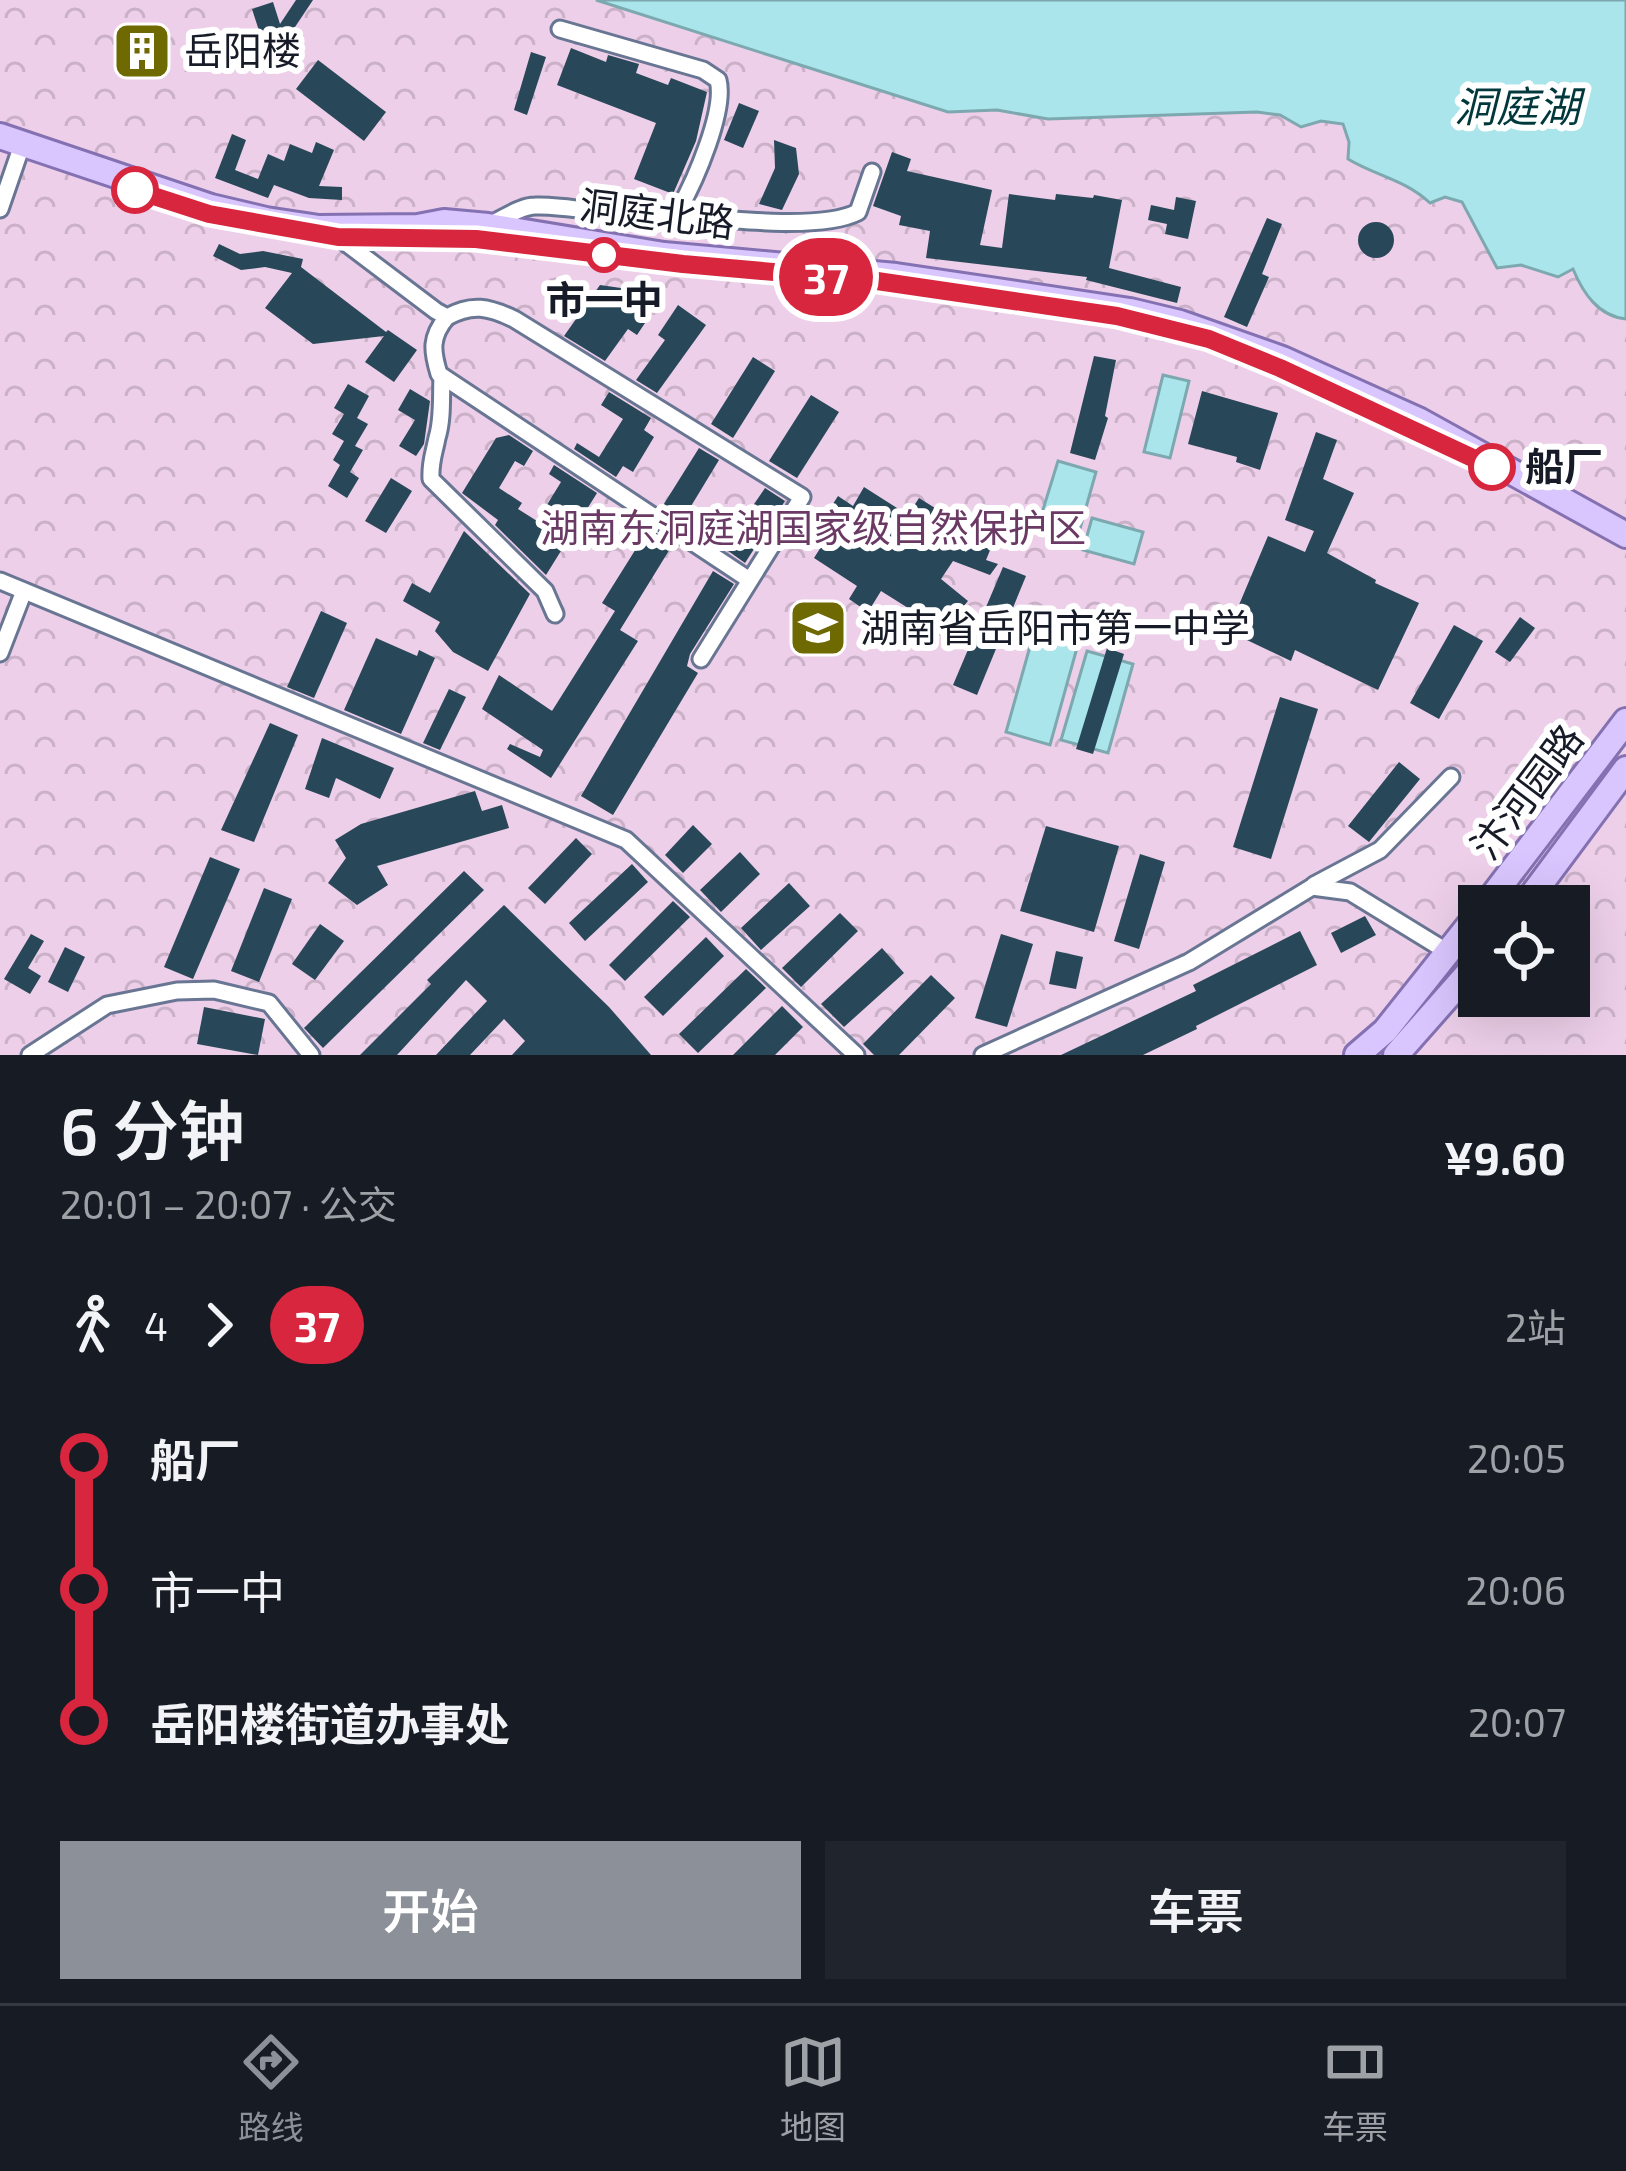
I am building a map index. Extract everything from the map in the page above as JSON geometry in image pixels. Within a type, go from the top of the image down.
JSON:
[{"type":"main road","name":"洞庭北路","points":[[7,144],[266,220],[320,228],[418,227],[445,222],[488,226],[664,255],[942,282],[1130,311],[1201,328],[1420,421],[1626,536]]},
{"type":"main road","name":"洞庭北路","points":[[7,144],[209,214],[338,237],[476,239],[877,281],[1117,316],[1209,339],[1434,437],[1626,545]]},
{"type":"main road","name":"汴河园路","points":[[1500,885],[1626,721]]},
{"type":"main road","name":"汴河园路","points":[[1540,885],[1626,770]]},
{"type":"main road","name":"汴河园路","points":[[1357,1055],[1385,1031],[1458,937]]},
{"type":"main road","points":[[1396,1055],[1458,985]]},
{"type":"street","points":[[560,28],[703,70],[718,80],[722,94],[700,165],[679,208],[667,214]]},
{"type":"street","points":[[0,209],[7,144]]},
{"type":"street","points":[[488,226],[531,205],[631,215],[832,220],[858,212],[872,172]]},
{"type":"street","points":[[338,237],[389,279],[447,317]]},
{"type":"street","points":[[555,614],[545,591],[430,479],[442,376],[431,348],[447,317],[479,306],[496,310],[630,388],[802,497],[701,659]]},
{"type":"street","points":[[442,376],[748,579]]},
{"type":"street","points":[[0,581],[626,840],[856,1055]]},
{"type":"street","points":[[0,653],[24,591]]},
{"type":"street","points":[[983,1055],[1190,962],[1380,850],[1451,777]]},
{"type":"street","points":[[1312,886],[1350,892],[1446,951]]},
{"type":"street","points":[[30,1055],[107,1005],[177,991],[214,990],[268,1003],[311,1055]]},
{"type":"green space","name":"湖南东洞庭湖国家级自然保护区","points":[[0,0],[1626,0],[1626,1055],[0,1055]]},
{"type":"water","name":"洞庭湖","points":[[596,0],[1626,0],[1626,319],[1593,302],[1573,269],[1558,277],[1521,265],[1497,268],[1462,202],[1445,197],[1430,203],[1410,188],[1348,159],[1343,124],[1321,121],[1301,127],[1280,115],[1257,112],[1048,119],[997,110],[948,112]]},
{"type":"water","points":[[1163,375],[1189,381],[1170,458],[1144,452]]},
{"type":"water","points":[[1058,461],[1096,472],[1076,543],[1037,529]]},
{"type":"water","points":[[1092,518],[1143,532],[1134,564],[1083,550]]},
{"type":"water","points":[[1036,625],[1080,637],[1050,745],[1006,732]]},
{"type":"water","points":[[1087,651],[1133,664],[1108,753],[1061,740]]},
{"type":"building","points":[[296,0],[313,0],[291,33],[262,40],[252,9],[273,2],[280,24]]},
{"type":"building","name":"岳阳楼","points":[[128,27],[169,41],[157,76],[115,61]]},
{"type":"building","points":[[571,48],[606,62],[608,55],[639,64],[636,73],[668,85],[671,78],[707,92],[696,141],[673,194],[634,179],[656,123],[557,85]]},
{"type":"building","points":[[531,52],[546,57],[527,115],[514,110]]},
{"type":"building","points":[[318,60],[386,112],[364,141],[296,89]]},
{"type":"building","points":[[739,103],[759,111],[743,148],[724,140]]},
{"type":"building","points":[[232,134],[246,140],[235,170],[258,179],[268,154],[284,161],[290,144],[312,153],[316,142],[334,150],[319,186],[342,187],[342,200],[309,198],[274,185],[268,198],[215,178]]},
{"type":"building","points":[[774,140],[796,148],[799,174],[782,210],[759,204],[775,168]]},
{"type":"building","points":[[892,152],[911,159],[907,171],[992,190],[980,245],[1002,248],[1009,194],[1122,200],[1109,268],[1181,287],[1177,303],[1087,277],[926,258],[930,231],[899,225],[901,216],[873,206]]},
{"type":"building","points":[[1176,197],[1196,201],[1188,239],[1165,234],[1167,224],[1148,220],[1151,205],[1174,210]]},
{"type":"building","points":[[1267,218],[1282,224],[1262,274],[1269,277],[1247,327],[1224,317]]},
{"type":"building","points":[[1376,222],[1389,227],[1394,240],[1389,253],[1376,258],[1363,253],[1358,240],[1363,227]]},
{"type":"building","points":[[219,244],[240,254],[263,251],[303,259],[301,267],[417,350],[394,382],[365,362],[384,336],[313,344],[265,308],[292,273],[265,267],[241,270],[213,256]]},
{"type":"building","points":[[600,285],[642,291],[632,304],[649,317],[637,335],[628,329],[605,361],[564,336]]},
{"type":"building","points":[[678,305],[706,325],[657,393],[636,380],[665,340],[658,335]]},
{"type":"building","points":[[1094,356],[1116,360],[1108,418],[1095,460],[1070,453]]},
{"type":"building","points":[[753,357],[775,371],[733,438],[711,424]]},
{"type":"building","points":[[348,384],[369,396],[357,418],[368,424],[355,446],[363,450],[350,472],[359,478],[347,498],[328,486],[340,465],[333,460],[344,441],[332,434],[344,414],[334,408]]},
{"type":"building","points":[[410,389],[430,401],[424,444],[416,456],[399,446],[415,420],[398,410]]},
{"type":"building","points":[[1202,391],[1278,413],[1260,470],[1236,462],[1237,457],[1188,444]]},
{"type":"building","points":[[609,392],[651,418],[644,430],[654,437],[633,472],[623,466],[616,477],[574,449],[577,443],[599,457],[623,419],[601,405]]},
{"type":"building","points":[[811,395],[839,412],[797,478],[769,461]]},
{"type":"building","points":[[1316,432],[1337,440],[1323,479],[1354,493],[1327,553],[1419,603],[1378,690],[1295,650],[1291,661],[1228,631],[1268,536],[1305,552],[1314,531],[1285,520]]},
{"type":"building","points":[[509,435],[533,451],[524,466],[515,461],[499,488],[522,503],[518,509],[537,521],[561,482],[549,474],[554,465],[597,493],[546,575],[495,525],[498,520],[462,493],[496,438]]},
{"type":"building","points":[[699,448],[719,460],[682,521],[662,507]]},
{"type":"building","points":[[391,478],[412,491],[386,533],[365,521]]},
{"type":"building","points":[[864,487],[908,515],[919,498],[935,508],[924,525],[966,552],[972,536],[993,543],[986,560],[998,564],[990,575],[953,561],[941,579],[968,601],[937,638],[919,624],[924,618],[881,591],[868,612],[849,599],[857,586],[814,558],[826,539],[815,532],[838,496],[853,506]]},
{"type":"building","points":[[765,488],[785,501],[745,563],[724,548]]},
{"type":"building","points":[[649,528],[673,544],[620,630],[638,641],[551,778],[507,749],[510,744],[540,757],[543,750],[482,709],[499,675],[552,711],[615,611],[602,603]]},
{"type":"building","points":[[464,531],[530,594],[488,671],[453,652],[435,631],[440,622],[403,601],[412,583],[430,593]]},
{"type":"building","points":[[1003,567],[1026,576],[977,695],[953,685]]},
{"type":"building","points":[[713,571],[734,584],[690,654],[687,666],[698,673],[613,815],[581,796]]},
{"type":"building","points":[[321,611],[347,623],[314,698],[287,687]]},
{"type":"building","points":[[1520,617],[1535,628],[1510,662],[1495,652]]},
{"type":"building","points":[[1454,625],[1483,641],[1439,719],[1410,703]]},
{"type":"building","points":[[376,638],[417,656],[419,650],[435,658],[401,734],[344,710]]},
{"type":"building","points":[[1107,648],[1124,654],[1093,754],[1076,749]]},
{"type":"building","points":[[449,689],[466,697],[440,750],[423,743]]},
{"type":"building","points":[[1280,697],[1318,709],[1271,859],[1233,847]]},
{"type":"building","points":[[270,723],[298,735],[254,842],[221,830]]},
{"type":"building","points":[[322,738],[394,768],[380,799],[336,778],[329,798],[305,789]]},
{"type":"building","points":[[1399,762],[1420,779],[1369,842],[1348,826]]},
{"type":"building","points":[[475,791],[482,811],[502,805],[509,828],[377,866],[388,885],[357,905],[328,883],[346,858],[335,840],[361,824]]},
{"type":"building","points":[[693,825],[712,844],[683,873],[665,855]]},
{"type":"building","points":[[1046,826],[1119,846],[1094,932],[1020,911]]},
{"type":"building","points":[[576,838],[592,854],[545,904],[528,888]]},
{"type":"building","points":[[740,852],[760,874],[721,912],[700,890]]},
{"type":"building","points":[[1140,854],[1165,862],[1139,949],[1114,941]]},
{"type":"building","points":[[210,857],[240,869],[193,979],[164,967]]},
{"type":"building","points":[[632,864],[648,882],[585,941],[569,923]]},
{"type":"building","points":[[464,871],[484,890],[323,1048],[304,1028]]},
{"type":"building","points":[[789,883],[810,906],[761,950],[741,928]]},
{"type":"building","points":[[264,888],[292,899],[259,982],[231,971]]},
{"type":"building","points":[[673,901],[690,917],[625,981],[609,965]]},
{"type":"building","points":[[504,905],[651,1055],[512,1055],[525,1041],[504,1019],[470,1055],[436,1055],[487,1001],[466,980],[397,1055],[360,1055],[431,984],[427,980]]},
{"type":"building","points":[[840,913],[858,931],[801,987],[782,968]]},
{"type":"building","points":[[1365,916],[1376,935],[1341,953],[1331,933]]},
{"type":"building","points":[[320,924],[344,941],[315,980],[292,964]]},
{"type":"building","points":[[1300,931],[1317,965],[1197,1029],[1143,1055],[1061,1055],[1196,991],[1193,985]]},
{"type":"building","points":[[31,934],[44,941],[28,968],[41,976],[30,994],[4,979]]},
{"type":"building","points":[[1001,934],[1033,944],[1007,1027],[975,1018]]},
{"type":"building","points":[[706,937],[724,956],[663,1016],[644,997]]},
{"type":"building","points":[[65,947],[85,957],[68,992],[48,982]]},
{"type":"building","points":[[882,948],[904,973],[844,1027],[821,1004]]},
{"type":"building","points":[[1056,951],[1083,957],[1076,989],[1049,984]]},
{"type":"building","points":[[746,969],[766,988],[698,1053],[679,1034]]},
{"type":"building","points":[[931,975],[955,998],[899,1055],[874,1055],[863,1044]]},
{"type":"building","points":[[782,1006],[803,1027],[775,1055],[733,1055]]},
{"type":"building","points":[[204,1007],[265,1019],[258,1055],[197,1044]]},
{"type":"bus line","name":"37","points":[[135,190],[209,214],[338,237],[476,239],[877,281],[1117,316],[1209,339],[1492,467]]},
{"type":"place","name":"岳阳楼","points":[[142,51]]},
{"type":"place","name":"市一中","points":[[604,255]]},
{"type":"place","name":"船厂","points":[[1492,467]]},
{"type":"place","name":"湖南省岳阳市第一中学","points":[[818,628]]}]
